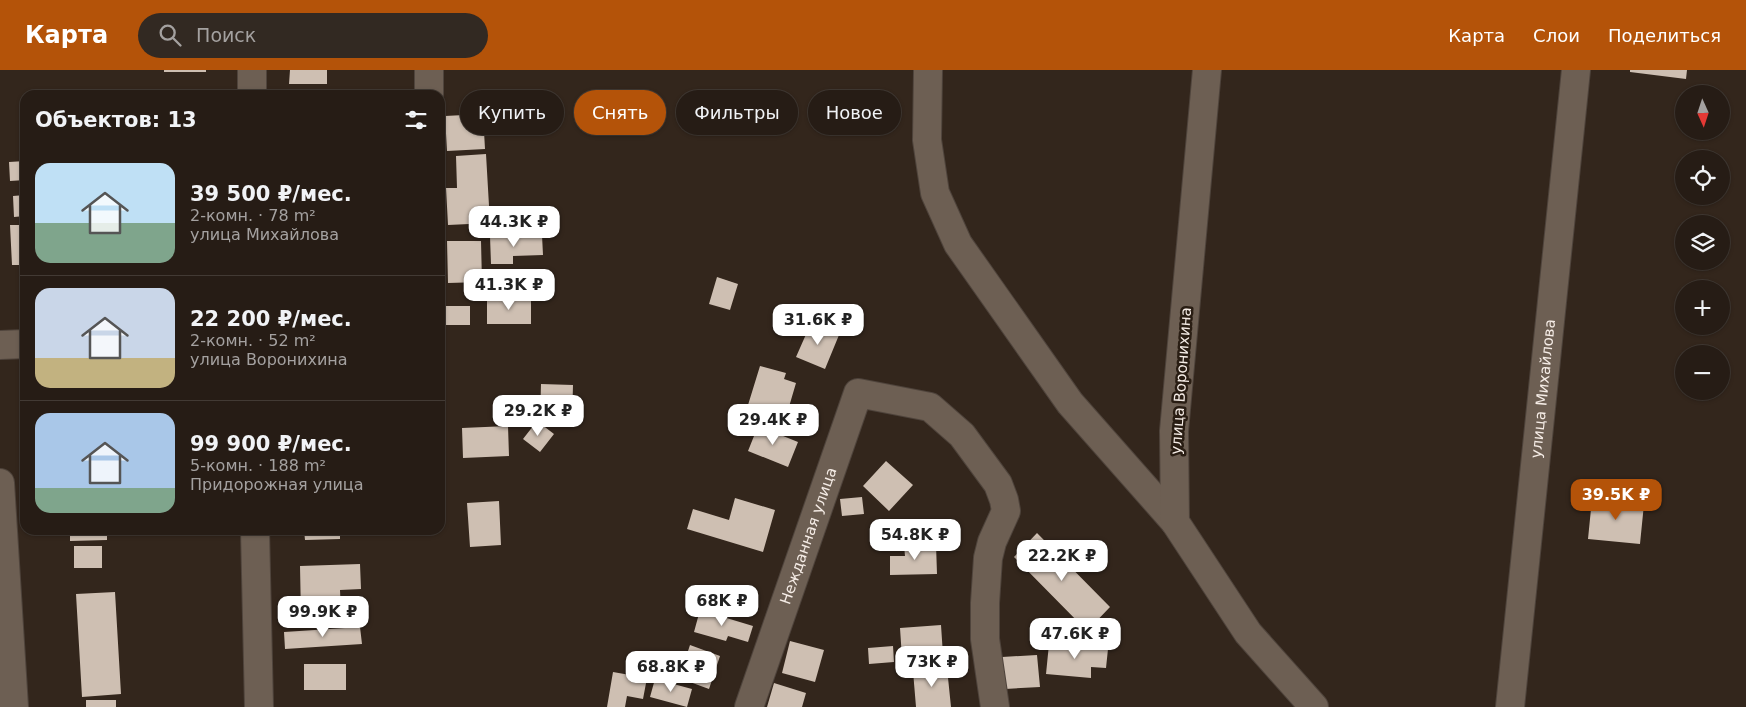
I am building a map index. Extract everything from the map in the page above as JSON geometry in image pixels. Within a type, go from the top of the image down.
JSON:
[{"type":"street","points":[[252,70],[252,90]]},
{"type":"street","points":[[429,70],[429,90]]},
{"type":"street","points":[[928,70],[927,140],[935,193],[958,244],[1070,402],[1176,522],[1248,633],[1314,707]]},
{"type":"street","name":"улица Воронихина","points":[[1176,522],[1174,431],[1207,70]]},
{"type":"street","name":"улица Михайлова","points":[[1510,707],[1576,70]]},
{"type":"street","points":[[0,345],[20,344]]},
{"type":"street","name":"Нежданная улица","points":[[749,707],[858,392],[930,407],[962,435],[998,484],[1006,511],[992,542],[988,558],[985,603],[985,639],[996,707]]},
{"type":"street","points":[[0,483],[14,707]]},
{"type":"street","points":[[255,535],[259,707]]},
{"type":"building","points":[[164,70],[206,70],[206,72],[164,72]]},
{"type":"building","points":[[290,70],[327,70],[327,84],[289,84]]},
{"type":"building","points":[[1630,70],[1687,70],[1686,79],[1630,72]]},
{"type":"building","points":[[460,115],[460,135],[484,135],[485,149],[447,151],[445,116]]},
{"type":"building","points":[[486,154],[490,223],[448,225],[446,188],[457,188],[456,156]]},
{"type":"building","points":[[20,161],[20,180],[10,181],[9,162]]},
{"type":"building","points":[[20,195],[20,216],[14,217],[13,196]]},
{"type":"building","points":[[10,225],[20,225],[20,265],[12,265]]},
{"type":"building","points":[[542,235],[543,255],[513,256],[513,264],[491,264],[490,236]]},
{"type":"building","points":[[447,241],[481,241],[482,282],[448,283]]},
{"type":"building","points":[[717,277],[738,284],[730,310],[709,304]]},
{"type":"building","points":[[487,298],[531,298],[531,324],[487,324]]},
{"type":"building","points":[[445,306],[470,306],[470,325],[445,325]]},
{"type":"building","points":[[811,323],[839,335],[825,369],[796,357]]},
{"type":"building","points":[[760,366],[786,373],[784,379],[796,383],[786,417],[748,405]]},
{"type":"building","points":[[541,384],[573,385],[572,422],[540,421]]},
{"type":"building","points":[[537,421],[554,434],[540,452],[523,439]]},
{"type":"building","points":[[508,426],[509,456],[463,458],[462,428]]},
{"type":"building","points":[[758,426],[798,442],[788,467],[748,451]]},
{"type":"building","points":[[886,461],[913,485],[889,511],[863,486]]},
{"type":"building","points":[[862,497],[864,514],[842,516],[840,499]]},
{"type":"building","points":[[735,498],[775,510],[763,552],[687,529],[693,509],[729,520]]},
{"type":"building","points":[[1592,499],[1644,504],[1640,544],[1588,539]]},
{"type":"building","points":[[499,501],[501,545],[470,547],[467,503]]},
{"type":"building","points":[[1037,533],[1110,607],[1087,631],[1014,557]]},
{"type":"building","points":[[70,535],[107,535],[107,540],[70,541]]},
{"type":"building","points":[[304,535],[340,535],[340,539],[305,540]]},
{"type":"building","points":[[936,544],[937,574],[890,575],[890,556],[905,556],[904,545]]},
{"type":"building","points":[[74,546],[102,546],[102,568],[74,568]]},
{"type":"building","points":[[360,564],[361,589],[340,590],[341,614],[301,616],[300,566]]},
{"type":"building","points":[[115,592],[121,694],[82,697],[76,594]]},
{"type":"building","points":[[700,610],[753,626],[748,642],[728,636],[726,641],[694,632]]},
{"type":"building","points":[[941,625],[943,655],[902,658],[900,628]]},
{"type":"building","points":[[360,627],[362,644],[285,649],[284,632]]},
{"type":"building","points":[[790,641],[824,650],[815,682],[782,673]]},
{"type":"building","points":[[1049,644],[1108,649],[1106,668],[1091,667],[1091,678],[1046,674]]},
{"type":"building","points":[[690,645],[720,656],[709,689],[679,678]]},
{"type":"building","points":[[893,646],[894,662],[869,664],[868,648]]},
{"type":"building","points":[[1037,655],[1040,687],[1005,689],[1002,657]]},
{"type":"building","points":[[304,664],[346,664],[346,690],[304,690]]},
{"type":"building","points":[[947,668],[951,707],[916,707],[913,671]]},
{"type":"building","points":[[613,672],[647,678],[643,699],[627,696],[625,707],[607,707]]},
{"type":"building","points":[[655,679],[692,689],[687,707],[650,697]]},
{"type":"building","points":[[774,683],[806,693],[802,707],[767,707]]},
{"type":"building","points":[[86,700],[116,700],[116,707],[86,707]]}]
